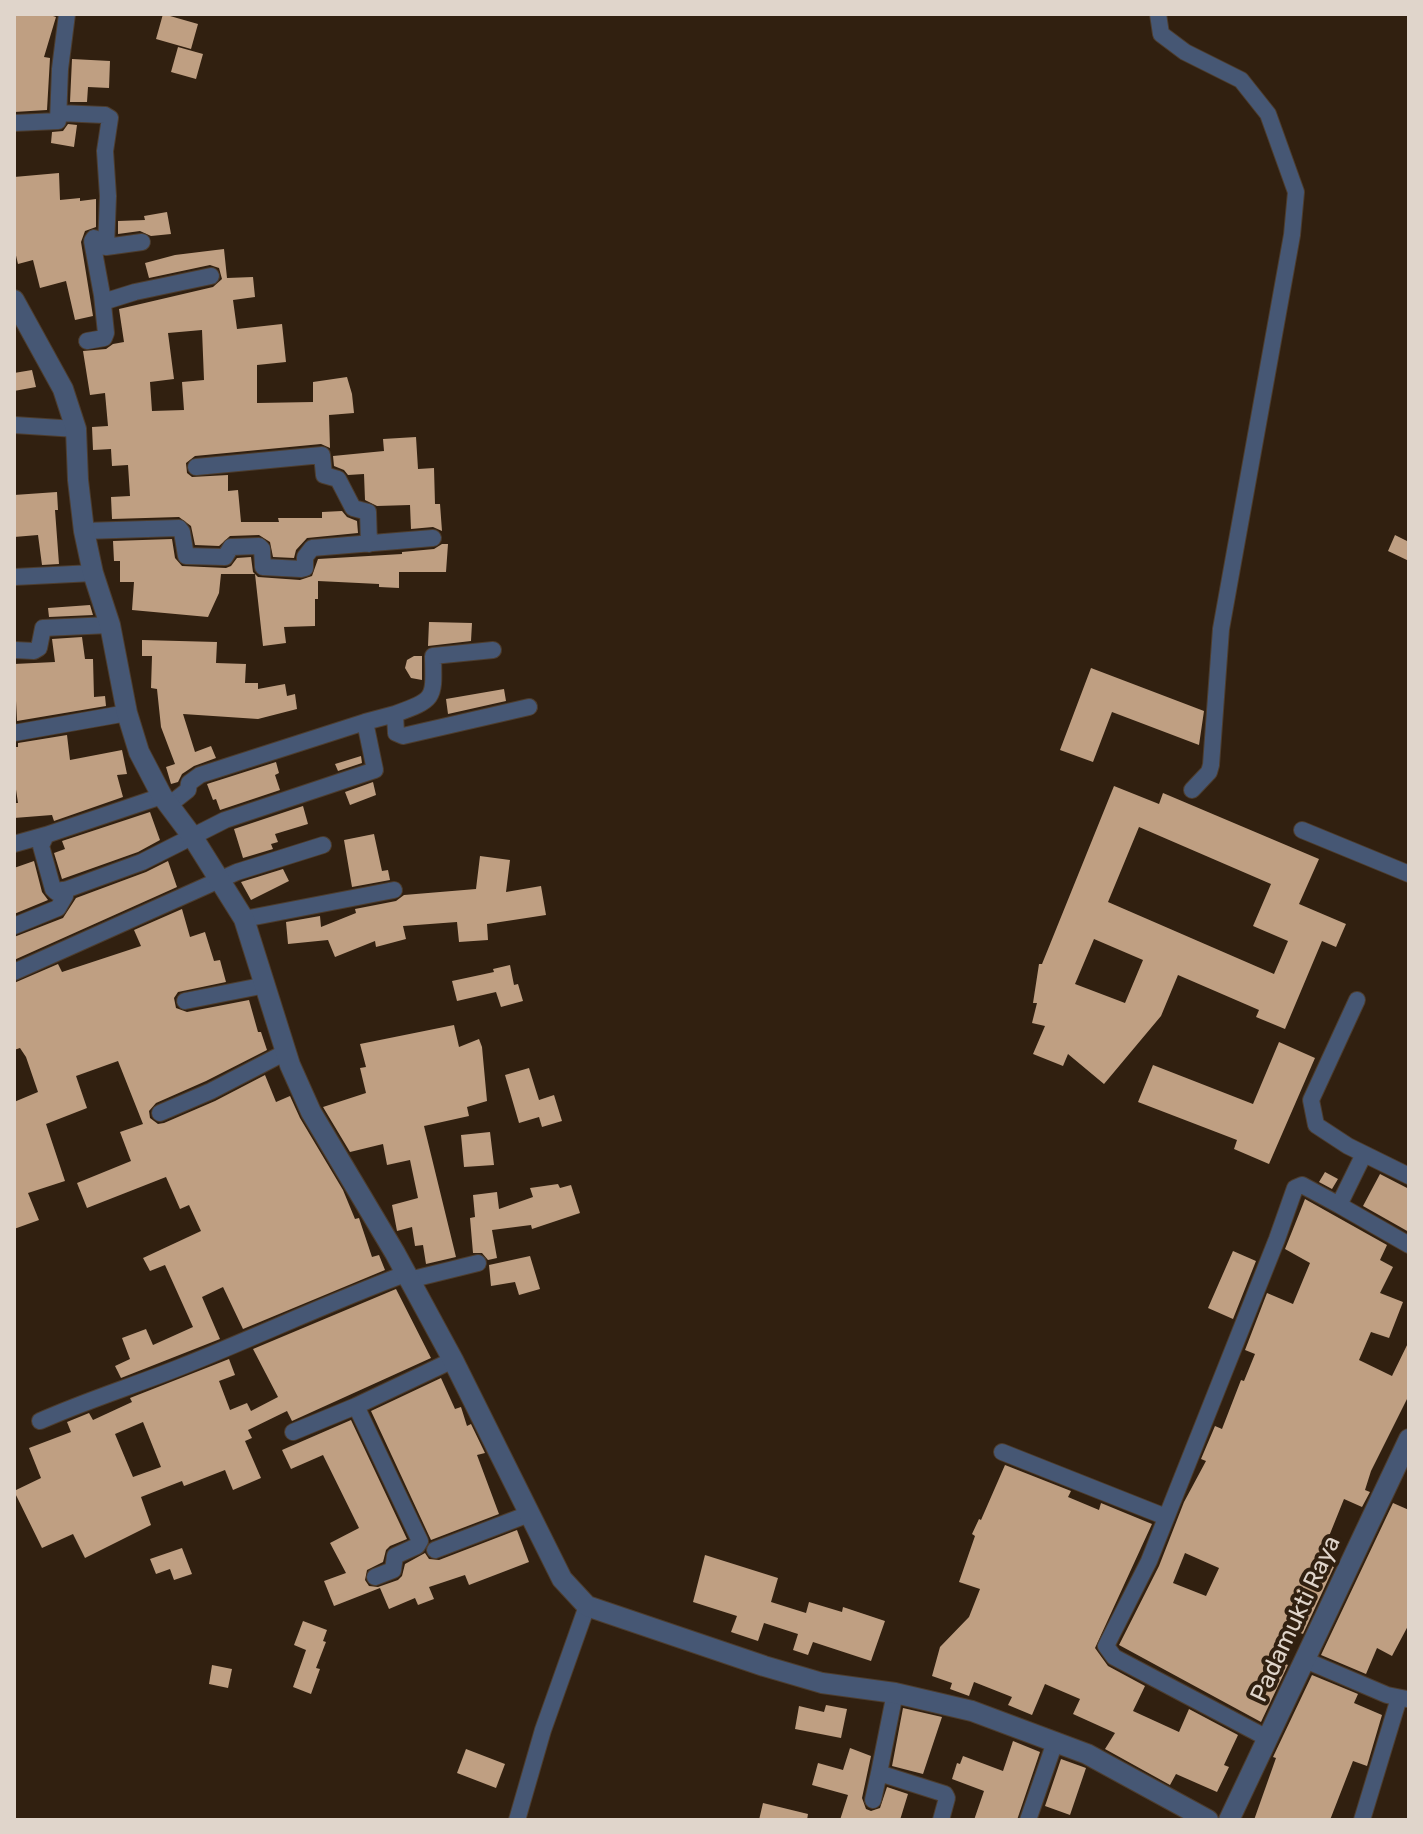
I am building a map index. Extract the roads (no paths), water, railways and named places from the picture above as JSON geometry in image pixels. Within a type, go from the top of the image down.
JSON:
[{"type":"street","points":[[14,123],[57,122],[67,14]]},
{"type":"street","points":[[1158,14],[1161,34],[1185,52],[1241,80],[1259,102],[1268,114],[1296,192],[1292,235],[1221,629],[1211,765],[1209,772],[1192,790]]},
{"type":"street","points":[[59,113],[105,115],[110,118],[105,151],[108,196],[106,247]]},
{"type":"street","points":[[87,341],[105,336],[103,302],[92,241],[94,238],[106,247],[142,242]]},
{"type":"street","points":[[103,302],[211,276]]},
{"type":"street","points":[[14,300],[63,389],[76,429],[78,480],[93,530],[93,573],[110,625],[127,713],[139,752],[227,876],[249,918],[286,1052],[311,1112],[410,1277],[562,1579],[587,1606],[764,1666],[822,1683],[895,1693],[972,1711],[1087,1754],[1208,1820]]},
{"type":"street","points":[[14,425],[76,429]]},
{"type":"street","points":[[196,467],[322,455],[324,475],[338,479],[353,508],[368,512],[369,544]]},
{"type":"street","points":[[93,530],[179,528],[188,556],[225,557],[231,547],[262,547],[262,566],[303,569],[305,557],[312,548],[433,538]]},
{"type":"street","points":[[14,577],[93,573]]},
{"type":"street","points":[[14,650],[34,651],[39,648],[43,628],[110,625]]},
{"type":"street","points":[[14,844],[174,798],[200,775],[424,703],[430,698],[434,676],[433,656],[493,650]]},
{"type":"street","points":[[395,714],[396,733],[403,736],[529,707]]},
{"type":"street","points":[[14,733],[127,713]]},
{"type":"street","points":[[46,835],[41,846],[56,892],[142,862],[225,820],[375,770],[365,722]]},
{"type":"street","points":[[1302,830],[1409,874]]},
{"type":"street","points":[[14,972],[227,876],[323,845]]},
{"type":"street","points":[[14,926],[58,908],[65,896],[62,890]]},
{"type":"street","points":[[249,918],[394,890]]},
{"type":"street","points":[[185,1001],[266,985]]},
{"type":"street","points":[[1357,1000],[1311,1100],[1316,1125],[1409,1176]]},
{"type":"street","points":[[160,1113],[211,1091],[286,1052]]},
{"type":"street","points":[[1339,1205],[1364,1154]]},
{"type":"street","points":[[1269,1739],[1114,1657],[1107,1650],[1108,1642],[1149,1561],[1295,1188],[1302,1185],[1409,1245]]},
{"type":"street","points":[[40,1421],[85,1401],[183,1366],[345,1297],[410,1277],[478,1263]]},
{"type":"street","points":[[293,1432],[453,1360]]},
{"type":"street","points":[[356,1406],[420,1541],[417,1546],[395,1556],[393,1570],[375,1577]]},
{"type":"street","name":"Padamukti Raya","points":[[1229,1820],[1409,1439]]},
{"type":"street","points":[[1002,1452],[1166,1517]]},
{"type":"street","points":[[435,1550],[529,1514]]},
{"type":"street","points":[[517,1820],[543,1730],[587,1606]]},
{"type":"street","points":[[1305,1660],[1404,1699],[1362,1820]]},
{"type":"street","points":[[873,1800],[895,1693]]},
{"type":"street","points":[[1028,1820],[1055,1742]]},
{"type":"street","points":[[879,1773],[945,1794],[947,1798],[941,1820]]}]
